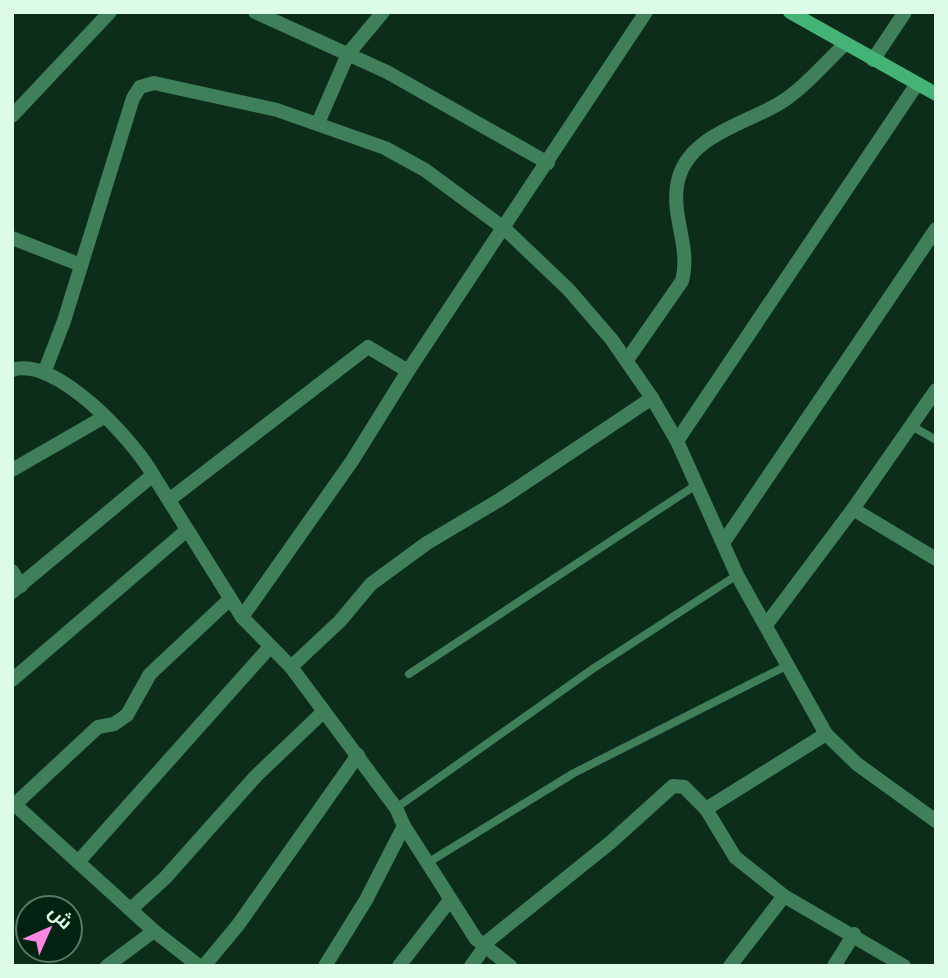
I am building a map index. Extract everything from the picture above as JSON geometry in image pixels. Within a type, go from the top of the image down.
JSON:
[{"type":"street","points":[[12,116],[110,12]]},
{"type":"street","points":[[318,123],[348,54],[383,12]]},
{"type":"street","points":[[242,617],[352,461],[408,371],[505,229],[646,12]]},
{"type":"street","points":[[790,12],[844,45],[936,94]]},
{"type":"street","points":[[873,60],[905,12]]},
{"type":"street","points":[[266,14],[387,72],[548,163]]},
{"type":"street","points":[[627,360],[682,281],[686,267],[676,188],[681,169],[692,153],[712,137],[781,102],[844,45]]},
{"type":"street","points":[[44,373],[81,265],[114,152],[140,87],[154,83],[184,88],[318,123],[385,148],[425,170],[505,229],[569,290],[627,360],[677,441],[737,575],[826,734],[857,764],[936,821]]},
{"type":"street","points":[[677,441],[918,84]]},
{"type":"street","points":[[723,543],[936,229]]},
{"type":"street","points":[[12,238],[81,265]]},
{"type":"street","points":[[169,500],[368,347],[408,371]]},
{"type":"street","points":[[12,370],[31,368],[44,373],[92,402],[153,475],[242,617],[269,648],[291,667],[397,808],[404,826],[483,947],[510,966]]},
{"type":"street","points":[[766,625],[853,509],[936,390]]},
{"type":"street","points":[[291,667],[340,621],[371,584],[427,543],[501,499],[652,398]]},
{"type":"street","points":[[12,470],[104,417]]},
{"type":"street","points":[[12,571],[17,589],[153,475]]},
{"type":"street","points":[[853,509],[935,558]]},
{"type":"street","points":[[12,680],[187,530]]},
{"type":"street","points":[[199,966],[154,931],[13,804],[98,727],[114,724],[127,715],[150,674],[230,598]]},
{"type":"street","points":[[78,862],[269,648]]},
{"type":"street","points":[[131,909],[165,878],[256,776],[323,712]]},
{"type":"street","points":[[706,808],[826,734]]},
{"type":"street","points":[[204,966],[238,925],[358,755]]},
{"type":"street","points":[[471,966],[483,947],[611,842],[673,786],[684,787],[706,808],[735,857],[784,896],[854,934],[904,966]]},
{"type":"street","points":[[325,966],[366,900],[404,826]]},
{"type":"street","points":[[730,966],[784,896]]},
{"type":"street","points":[[399,966],[450,900]]},
{"type":"street","points":[[107,966],[154,931]]},
{"type":"street","points":[[834,966],[854,934]]},
{"type":"lane","points":[[912,426],[936,440]]},
{"type":"lane","points":[[409,674],[696,485]]},
{"type":"lane","points":[[397,808],[594,668],[737,575]]},
{"type":"lane","points":[[429,862],[574,773],[786,666]]}]
